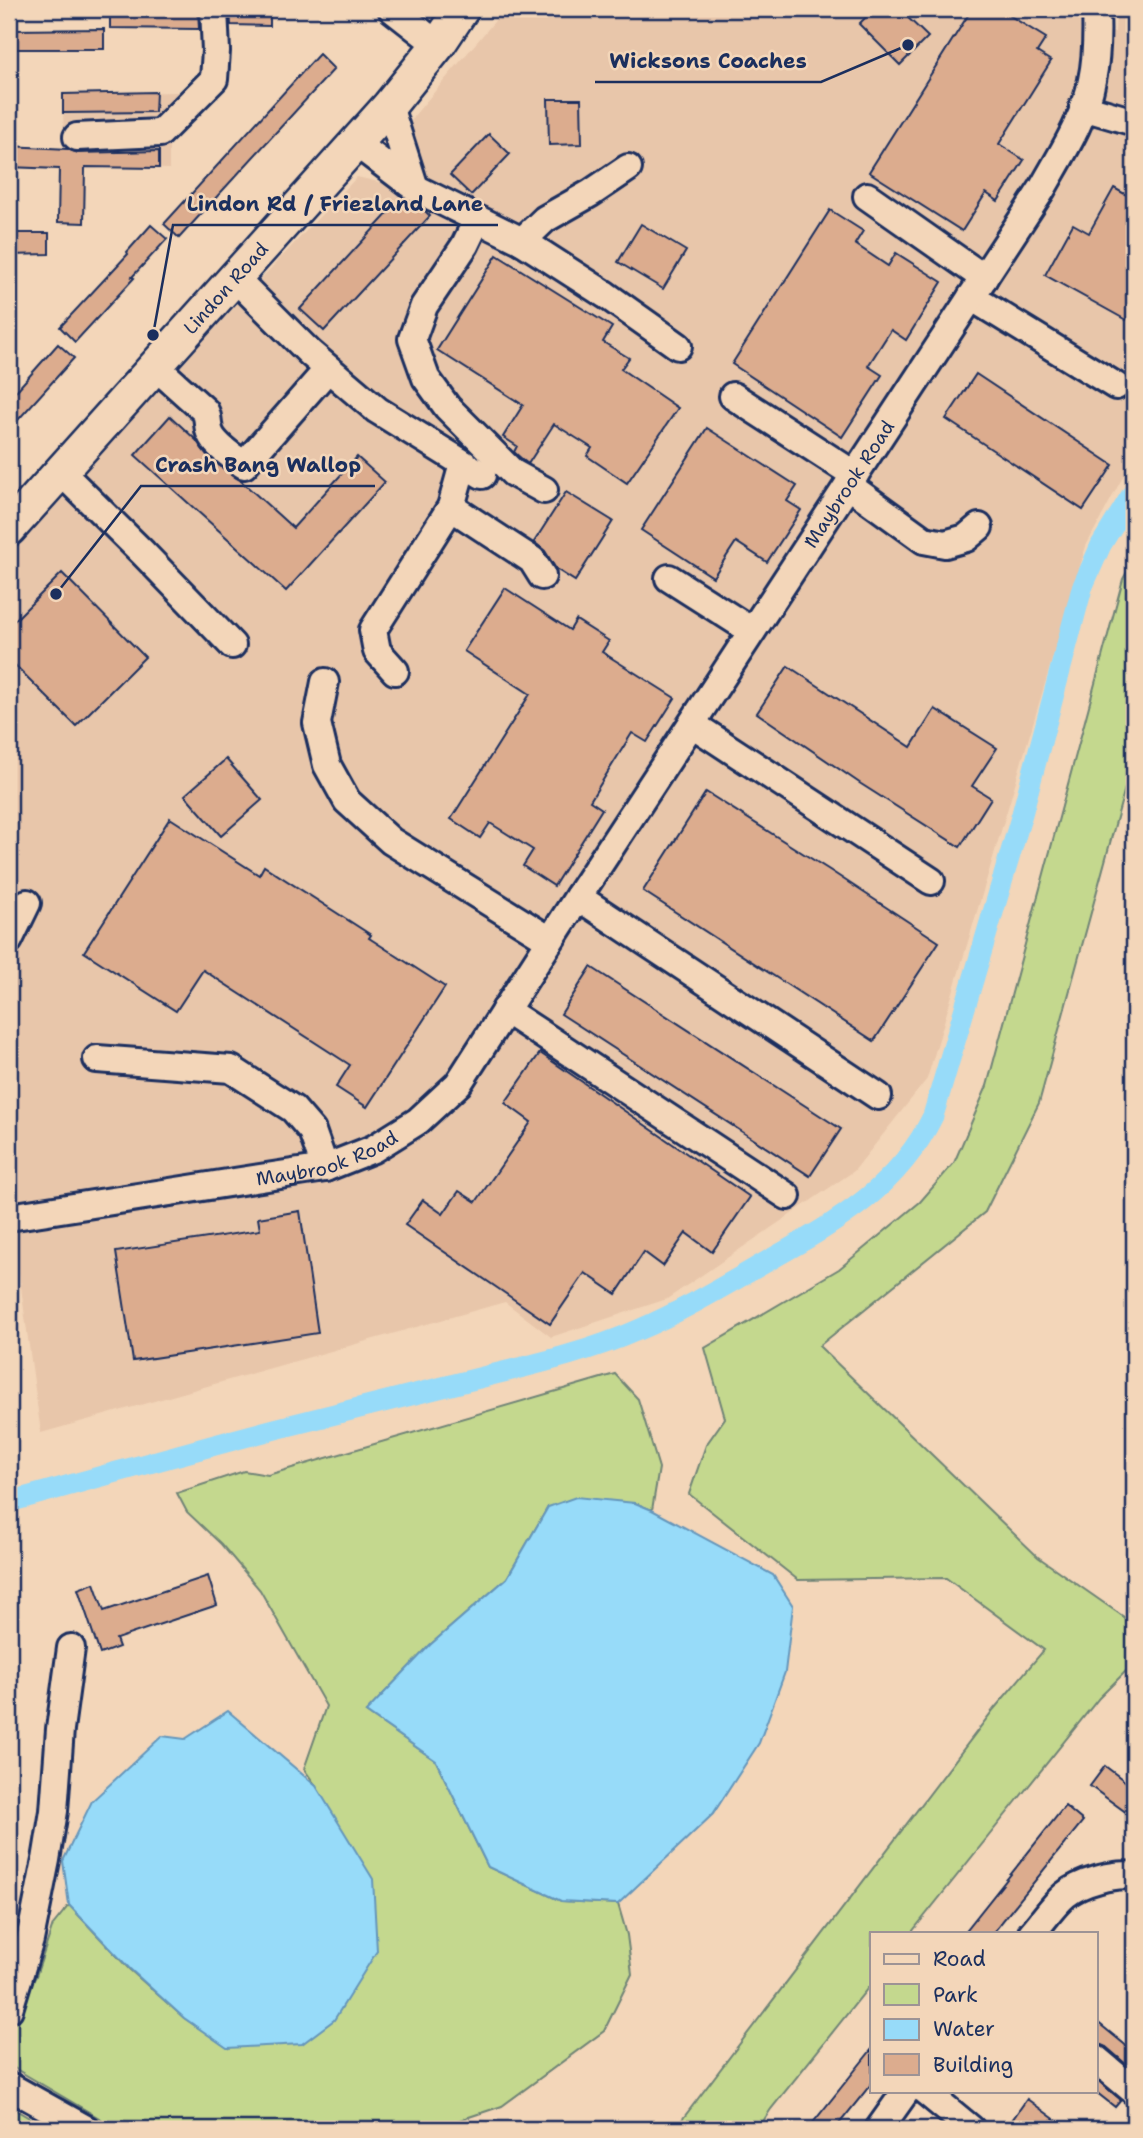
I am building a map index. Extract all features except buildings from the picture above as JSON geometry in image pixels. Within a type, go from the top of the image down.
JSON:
[{"type":"main road","name":"Lindon Road","points":[[9,528],[389,106],[438,45],[461,9]]},
{"type":"street","points":[[77,137],[160,133],[214,79],[214,9]]},
{"type":"street","points":[[392,9],[438,45]]},
{"type":"street","name":"Maybrook Road","points":[[9,1217],[325,1168],[373,1149],[418,1121],[458,1084],[1042,189],[1076,127],[1092,81],[1097,35],[1096,9]]},
{"type":"street","points":[[389,106],[415,188]]},
{"type":"street","points":[[1083,107],[1134,122]]},
{"type":"street","points":[[356,143],[415,188],[522,241],[607,295],[678,346]]},
{"type":"street","points":[[522,241],[545,219],[592,193],[628,167]]},
{"type":"street","points":[[867,197],[978,287],[1116,386]]},
{"type":"street","points":[[477,220],[465,244],[424,306],[412,339],[426,378],[447,407],[513,473],[544,490]]},
{"type":"street","points":[[235,278],[328,369],[377,410],[472,469],[373,630],[377,651],[395,671]]},
{"type":"street","points":[[155,366],[205,411],[209,432],[222,448],[244,465],[328,369]]},
{"type":"street","points":[[733,396],[851,480],[924,541],[945,544],[966,538],[979,527]]},
{"type":"street","points":[[61,472],[232,645]]},
{"type":"street","points":[[451,507],[532,560],[542,576]]},
{"type":"street","points":[[669,578],[752,631]]},
{"type":"street","points":[[325,682],[317,723],[327,765],[347,801],[391,841],[550,940]]},
{"type":"street","points":[[692,724],[931,881]]},
{"type":"street","points":[[578,897],[878,1096]]},
{"type":"street","points":[[9,940],[27,903]]},
{"type":"street","points":[[505,1010],[787,1196]]},
{"type":"street","points":[[97,1059],[231,1069],[293,1109],[312,1131],[325,1168]]},
{"type":"street","points":[[9,2009],[30,1940],[46,1860],[54,1811],[71,1648]]},
{"type":"street","points":[[1033,1932],[1066,1894],[1097,1879],[1134,1876]]},
{"type":"street","points":[[1098,2061],[1134,2091]]},
{"type":"street","points":[[9,2086],[86,2129]]},
{"type":"street","points":[[879,2129],[905,2092]]},
{"type":"street","points":[[926,2092],[971,2129]]},
{"type":"shaded area","points":[[505,9],[1079,9],[1080,27],[1115,32],[1116,9],[1134,9],[1134,456],[1086,546],[927,1079],[854,1171],[667,1299],[551,1337],[505,1302],[41,1433],[9,1200],[9,552],[357,177],[392,185],[413,117]]},
{"type":"shaded area","points":[[63,94],[191,94],[169,142],[169,169],[64,166]]},
{"type":"green space","points":[[1134,560],[1134,755],[1039,1103],[985,1212],[819,1346],[1038,1557],[1134,1624],[1134,1663],[1099,1698],[912,1932],[870,1932],[870,1985],[758,2129],[675,2129],[994,1709],[1044,1650],[946,1578],[798,1580],[689,1494],[706,1445],[725,1418],[705,1348],[839,1269],[920,1202],[954,1163],[987,1086],[1123,579]]},
{"type":"green space","points":[[615,1374],[638,1399],[659,1468],[652,1510],[635,1503],[548,1507],[507,1578],[430,1645],[366,1712],[436,1761],[488,1867],[561,1901],[618,1904],[627,1935],[632,1974],[604,2031],[502,2106],[457,2121],[445,2129],[118,2129],[9,2065],[9,2024],[36,1976],[53,1925],[69,1905],[129,1969],[184,2018],[228,2048],[316,1786],[304,1769],[326,1706],[260,1590],[221,1544],[187,1512],[177,1493],[244,1471],[268,1475]]},
{"type":"green space","points":[[9,2106],[48,2129],[9,2129]]},
{"type":"water","points":[[576,1497],[635,1503],[652,1510],[773,1575],[793,1606],[785,1672],[759,1743],[713,1814],[618,1904],[561,1901],[488,1867],[436,1761],[366,1712],[430,1645],[507,1578],[548,1507]]},
{"type":"water","points":[[228,1711],[316,1786],[373,1879],[377,1951],[334,2020],[302,2044],[227,2048],[184,2018],[130,1969],[69,1905],[63,1861],[92,1801],[162,1736],[185,1739]]},
{"type":"waterway","points":[[9,1502],[242,1438],[528,1366],[602,1344],[638,1330],[707,1296],[821,1230],[885,1182],[903,1163],[933,1116],[1022,814],[1082,588],[1101,545],[1134,491]]},
{"type":"place","name":"Wicksons Coaches","points":[[908,45]]},
{"type":"place","name":"Lindon Rd / Friezland Lane","points":[[153,335]]},
{"type":"place","name":"Crash Bang Wallop","points":[[56,594]]}]
